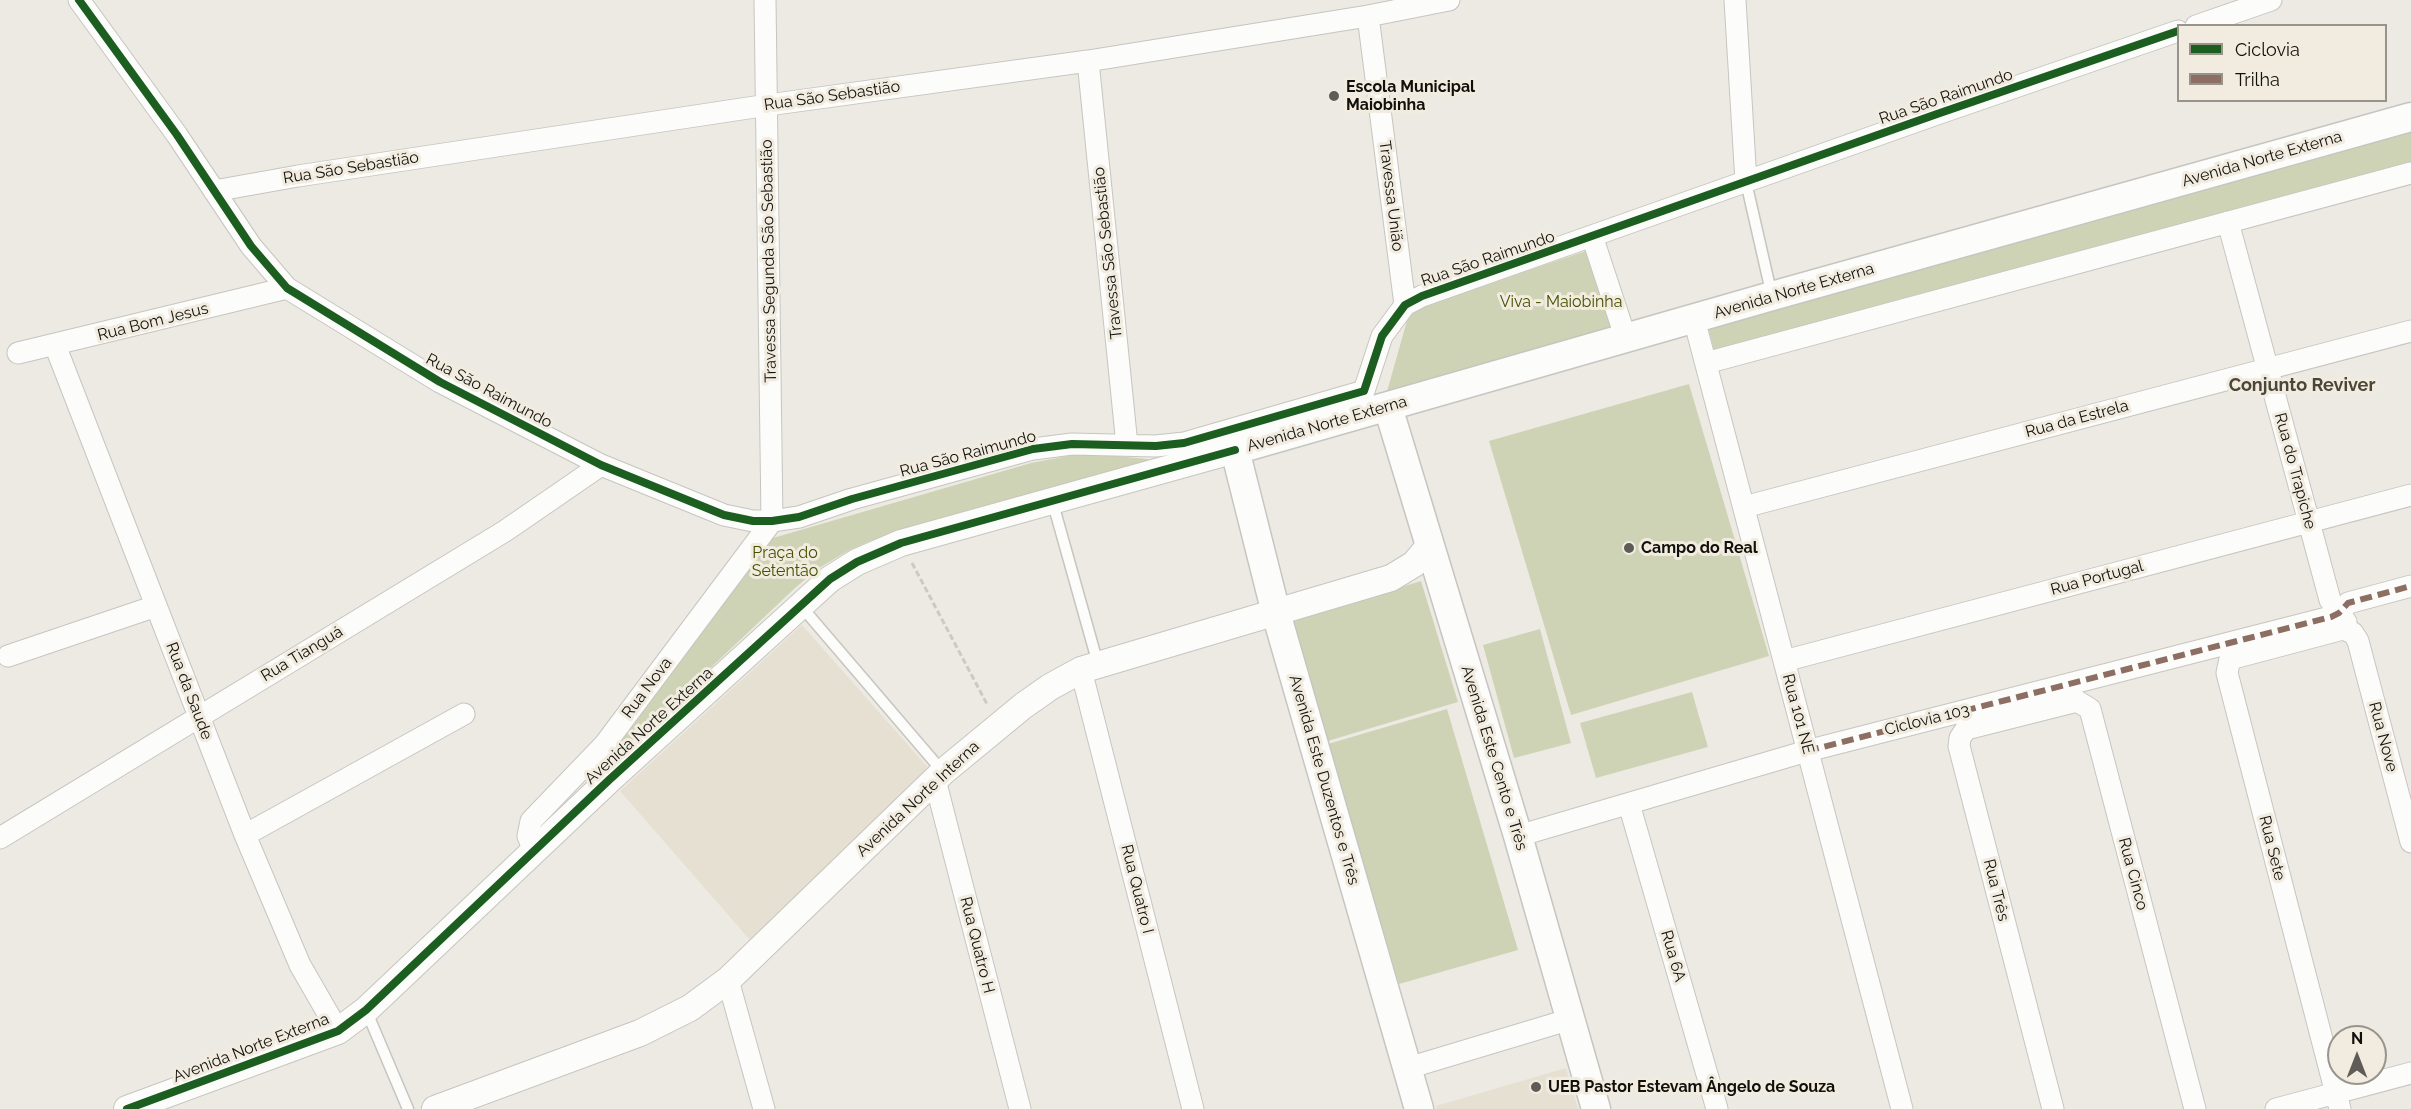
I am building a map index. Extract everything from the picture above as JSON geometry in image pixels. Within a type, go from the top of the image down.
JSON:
[{"type":"main road","name":"Avenida Norte Externa","points":[[1235,450],[1375,403],[1626,339],[2411,117]]},
{"type":"main road","name":"Avenida Este Cento e Três","points":[[1375,403],[1430,545],[1518,836],[1596,1109]]},
{"type":"main road","name":"Avenida Este Duzentos e Três","points":[[1235,450],[1276,613],[1419,1109]]},
{"type":"street","name":"Rua São Raimundo","points":[[79,0],[177,135],[251,246],[287,288],[440,382],[601,465],[724,515],[753,521],[799,517],[852,499],[1033,449],[1072,444],[1167,446],[1375,403],[1382,336],[1405,305],[1422,296],[1937,114],[2177,32]]},
{"type":"street","name":"Travessa Segunda São Sebastião","points":[[765,0],[772,521]]},
{"type":"street","name":"Rua São Sebastião","points":[[214,191],[298,176],[768,105],[1088,60],[1368,16],[1449,0]]},
{"type":"street","points":[[1735,0],[1746,183]]},
{"type":"street","points":[[2202,24],[2271,0]]},
{"type":"street","name":"Travessa União","points":[[1368,16],[1405,305]]},
{"type":"street","name":"Travessa São Sebastião","points":[[1088,60],[1126,445]]},
{"type":"street","points":[[1706,363],[2411,173]]},
{"type":"street","name":"Rua do Trapiche","points":[[2228,222],[2330,600],[2339,613]]},
{"type":"street","points":[[1592,236],[1626,339]]},
{"type":"street","name":"Rua Bom Jesus","points":[[18,353],[287,288]]},
{"type":"street","name":"Rua 101 NE","points":[[1694,319],[1902,1109]]},
{"type":"street","name":"Rua da Estrela","points":[[1744,507],[2411,331]]},
{"type":"street","name":"Rua da Saude","points":[[55,345],[244,835],[300,965],[338,1030]]},
{"type":"street","name":"Avenida Norte Externa","points":[[127,1109],[338,1030],[366,1010],[534,851],[839,573],[887,547],[1235,450]]},
{"type":"street","name":"Rua Tianguá","points":[[0,838],[505,531],[601,465]]},
{"type":"street","name":"Rua Portugal","points":[[1784,661],[2411,495]]},
{"type":"street","name":"Rua Nova","points":[[534,851],[528,836],[531,821],[605,744],[772,521]]},
{"type":"street","name":"Avenida Norte Interna","points":[[435,1109],[640,1033],[690,1008],[728,980],[939,776],[998,726],[1050,687],[1090,667],[1391,578],[1414,564],[1430,545]]},
{"type":"street","name":"Ciclovia 103","points":[[1518,836],[1808,751],[2019,706],[2331,617],[2339,613],[2348,603],[2411,586]]},
{"type":"street","points":[[8,656],[156,606]]},
{"type":"street","name":"Rua Nove","points":[[2339,613],[2358,640],[2411,842]]},
{"type":"street","name":"Rua Sete","points":[[2337,1101],[2227,673],[2230,659],[2343,629],[2353,633]]},
{"type":"street","name":"Rua Quatro I","points":[[1090,667],[1193,1109]]},
{"type":"street","name":"Rua Cinco","points":[[2019,706],[2077,701],[2090,709],[2195,1109]]},
{"type":"street","name":"Rua Três","points":[[2019,706],[1966,729],[1960,738],[1959,746],[2053,1109]]},
{"type":"street","points":[[244,835],[464,714]]},
{"type":"street","name":"Rua Quatro H","points":[[939,776],[1020,1109]]},
{"type":"street","name":"Rua 6A","points":[[1629,804],[1717,1109]]},
{"type":"street","points":[[728,980],[764,1109]]},
{"type":"street","points":[[1408,1068],[1571,1019]]},
{"type":"street","points":[[2276,1109],[2337,1101],[2406,1074]]},
{"type":"lane","points":[[1746,183],[1772,296]]},
{"type":"lane","points":[[1052,500],[1090,667]]},
{"type":"lane","points":[[801,606],[939,776]]},
{"type":"lane","points":[[366,1010],[408,1109]]},
{"type":"path","points":[[901,543],[998,726]]},
{"type":"shaded area","points":[[802,625],[931,771],[750,940],[620,791]]},
{"type":"shaded area","name":"UEB Pastor Estevam Ângelo de Souza","points":[[1566,1068],[1578,1109],[1437,1109],[1436,1106]]},
{"type":"green space","points":[[2411,129],[2411,164],[1715,354],[1708,327]]},
{"type":"green space","name":"Viva - Maiobinha","points":[[1589,250],[1615,327],[1386,395],[1410,310]]},
{"type":"green space","name":"Campo do Real","points":[[1689,384],[1769,656],[1571,715],[1489,441]]},
{"type":"green space","name":"Praça do Setentão","points":[[1084,453],[1148,459],[1149,463],[870,541],[846,552],[819,568],[795,588],[609,764],[604,758],[763,544],[773,538],[1031,463]]},
{"type":"green space","points":[[1421,581],[1458,702],[1321,743],[1285,623]]},
{"type":"green space","points":[[1540,629],[1571,743],[1514,758],[1483,645]]},
{"type":"green space","points":[[1692,692],[1708,747],[1596,778],[1580,723]]},
{"type":"green space","points":[[1447,709],[1518,950],[1399,984],[1328,744]]},
{"type":"marked path","points":[[1807,751],[2331,617],[2339,613],[2348,603],[2411,586]]},
{"type":"cycle path","points":[[79,0],[177,135],[251,246],[287,288],[440,382],[601,465],[724,515],[753,521],[799,517],[852,499],[1033,449],[1072,444],[1156,446],[1184,443],[1364,391],[1382,336],[1405,305],[1422,296],[2177,31]]},
{"type":"cycle path","points":[[127,1109],[338,1031],[366,1010],[609,780],[830,579],[857,562],[901,543],[1235,450]]},
{"type":"place","name":"Escola Municipal Maiobinha","points":[[1334,96]]},
{"type":"place","name":"Campo do Real","points":[[1629,548]]},
{"type":"place","name":"UEB Pastor Estevam Ângelo de Souza","points":[[1536,1087]]},
{"type":"district","name":"Conjunto Reviver","points":[[2302,386]]}]
